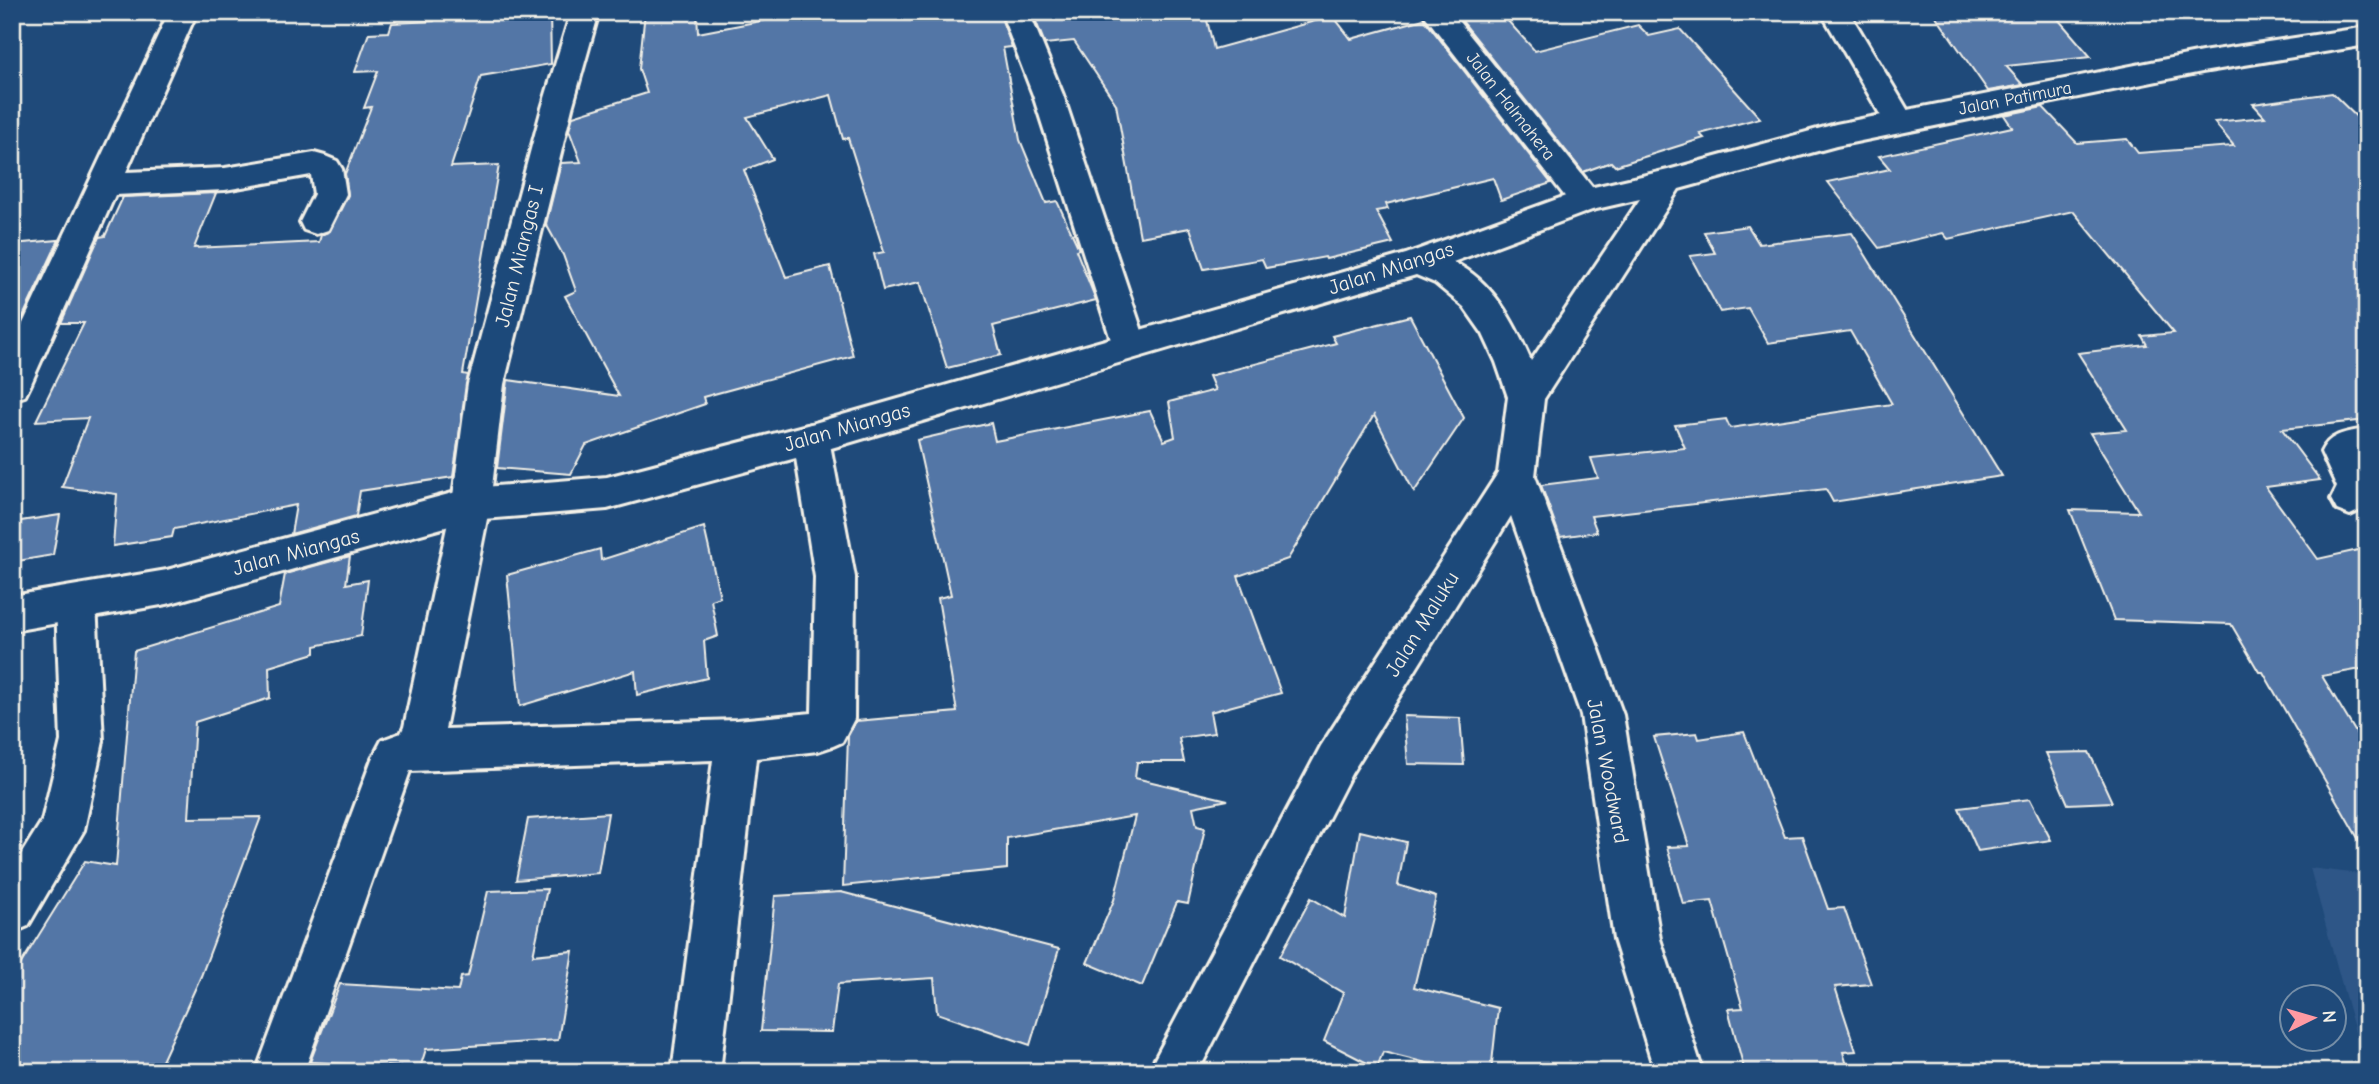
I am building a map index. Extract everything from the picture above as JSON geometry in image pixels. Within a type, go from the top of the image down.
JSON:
[{"type":"street","points":[[12,386],[183,12]]},
{"type":"street","name":"Jalan Miangas I","points":[[415,750],[425,728],[471,504],[486,383],[557,108],[585,12]]},
{"type":"street","points":[[1015,12],[1048,95],[1130,346]]},
{"type":"street","name":"Jalan Halmahera","points":[[1436,12],[1585,200]]},
{"type":"street","points":[[1835,12],[1899,121]]},
{"type":"street","name":"Jalan Patimura","points":[[1668,181],[1899,121],[2202,62],[2367,36]]},
{"type":"street","points":[[105,184],[225,179],[314,164],[326,169],[330,194],[316,222]]},
{"type":"street","name":"Jalan Miangas","points":[[12,614],[167,587],[471,504],[607,493],[811,439],[1174,335],[1416,262],[1585,200],[1668,181]]},
{"type":"street","name":"Jalan Maluku","points":[[1172,1072],[1336,760],[1516,476],[1526,397],[1668,181]]},
{"type":"street","points":[[1416,262],[1447,274],[1485,306],[1513,359],[1526,397]]},
{"type":"street","points":[[280,1072],[397,754],[415,750],[737,740],[818,732],[827,728],[833,719],[835,577],[811,439]]},
{"type":"street","points":[[2350,499],[2358,491],[2339,452],[2347,447],[2367,444]]},
{"type":"street","name":"Jalan Woodward","points":[[1516,476],[1602,715],[1637,939],[1679,1072]]},
{"type":"street","points":[[12,911],[62,830],[74,784],[82,741],[76,603]]},
{"type":"street","points":[[696,1072],[737,740]]},
{"type":"shaded area","points":[[2310,868],[2367,875],[2367,1072],[2348,1006],[2348,982],[2341,982]]},
{"type":"building","points":[[438,12],[550,12],[551,64],[481,76],[451,167],[499,165],[463,374],[468,375],[453,477],[360,491],[356,516],[291,534],[296,505],[174,529],[172,537],[113,546],[117,494],[62,487],[88,418],[36,421],[84,323],[61,323],[99,237],[105,236],[123,197],[216,193],[194,248],[319,242],[321,235],[330,231],[348,195],[345,174],[371,107],[364,108],[378,71],[355,72],[369,33],[389,32],[392,23],[434,21]]},
{"type":"building","points":[[645,12],[697,12],[698,33],[807,12],[999,12],[1012,47],[1003,48],[1020,140],[1046,203],[1057,201],[1079,249],[1076,250],[1096,300],[993,326],[1001,355],[947,368],[920,282],[883,290],[874,254],[884,252],[848,138],[843,139],[831,95],[747,117],[773,159],[744,170],[786,277],[830,266],[853,356],[703,397],[705,404],[586,445],[571,474],[497,468],[508,380],[619,396],[565,296],[576,291],[563,255],[546,224],[561,163],[581,162],[569,130],[573,116],[647,93],[639,69]]},
{"type":"building","points":[[1032,12],[1205,12],[1214,49],[1333,16],[1351,39],[1424,19],[1551,183],[1501,200],[1493,178],[1386,204],[1388,209],[1376,211],[1393,243],[1326,259],[1325,257],[1266,268],[1262,259],[1204,269],[1190,228],[1140,237],[1116,104],[1074,41],[1045,44]]},
{"type":"building","points":[[1455,12],[1500,12],[1535,51],[1638,25],[1649,36],[1680,29],[1760,118],[1700,134],[1704,138],[1615,166],[1611,162],[1583,172]]},
{"type":"building","points":[[1933,12],[2052,12],[2091,57],[2006,66],[2023,85],[1988,91]]},
{"type":"building","points":[[2332,93],[2367,127],[2367,420],[2282,429],[2320,480],[2266,487],[2318,559],[2367,548],[2367,668],[2322,676],[2367,751],[2367,854],[2263,672],[2259,672],[2231,624],[2114,620],[2070,510],[2139,512],[2090,433],[2127,430],[2078,353],[2147,345],[2142,336],[2174,333],[2073,211],[1948,239],[1943,233],[1879,248],[1828,182],[1890,169],[1879,156],[2012,127],[2004,115],[2043,107],[2077,143],[2127,139],[2138,153],[2234,146],[2214,122],[2265,117],[2253,104]]},
{"type":"building","points":[[1748,226],[1759,244],[1852,233],[2002,476],[1833,502],[1826,489],[1591,516],[1597,532],[1560,537],[1541,485],[1598,478],[1591,458],[1685,448],[1675,425],[1726,419],[1730,428],[1892,404],[1850,331],[1768,343],[1748,308],[1720,312],[1690,256],[1715,253],[1704,232]]},
{"type":"building","points":[[59,240],[19,325],[12,325],[12,244]]},
{"type":"building","points":[[1410,316],[1464,418],[1414,492],[1374,415],[1288,559],[1238,576],[1281,693],[1210,712],[1214,733],[1179,738],[1184,762],[1137,762],[1135,778],[1228,800],[1193,807],[1197,826],[1205,828],[1188,904],[1177,902],[1142,986],[1087,963],[1114,900],[1135,816],[1007,838],[1007,869],[843,886],[848,736],[856,721],[957,712],[938,598],[951,595],[917,440],[991,423],[995,441],[1150,411],[1164,441],[1175,437],[1169,402],[1215,390],[1209,376],[1336,343],[1332,336]]},
{"type":"building","points":[[60,515],[53,555],[12,562],[12,547],[21,521]]},
{"type":"building","points":[[704,527],[720,597],[711,600],[718,636],[704,641],[707,678],[637,695],[635,671],[520,706],[507,575],[600,549],[601,560]]},
{"type":"building","points":[[350,556],[346,584],[368,580],[361,636],[315,646],[315,653],[269,667],[270,698],[195,722],[189,818],[261,817],[201,976],[157,1072],[12,1072],[12,978],[85,861],[116,866],[134,651],[279,607],[285,574]]},
{"type":"building","points":[[1404,716],[1460,718],[1464,765],[1408,764]]},
{"type":"building","points":[[1744,732],[1785,837],[1802,836],[1828,909],[1844,908],[1871,984],[1835,987],[1856,1051],[1843,1052],[1849,1072],[1745,1072],[1728,1009],[1743,1008],[1712,901],[1683,904],[1667,847],[1689,846],[1654,737],[1697,733],[1699,739]]},
{"type":"building","points":[[2089,752],[2112,802],[2068,804],[2046,753]]},
{"type":"building","points":[[2030,799],[2051,840],[1978,851],[1959,808]]},
{"type":"building","points":[[608,813],[598,873],[516,880],[528,819]]},
{"type":"building","points":[[1360,831],[1406,842],[1398,885],[1436,897],[1414,987],[1498,1008],[1491,1072],[1462,1072],[1383,1052],[1377,1068],[1324,1041],[1343,993],[1280,956],[1311,898],[1345,918]]},
{"type":"building","points":[[547,889],[533,955],[573,951],[558,1040],[426,1049],[420,1068],[310,1062],[340,984],[458,991],[461,977],[468,976],[488,891]]},
{"type":"building","points":[[841,892],[1059,949],[1030,1045],[937,1013],[934,978],[838,984],[832,1032],[761,1031],[775,896]]}]
